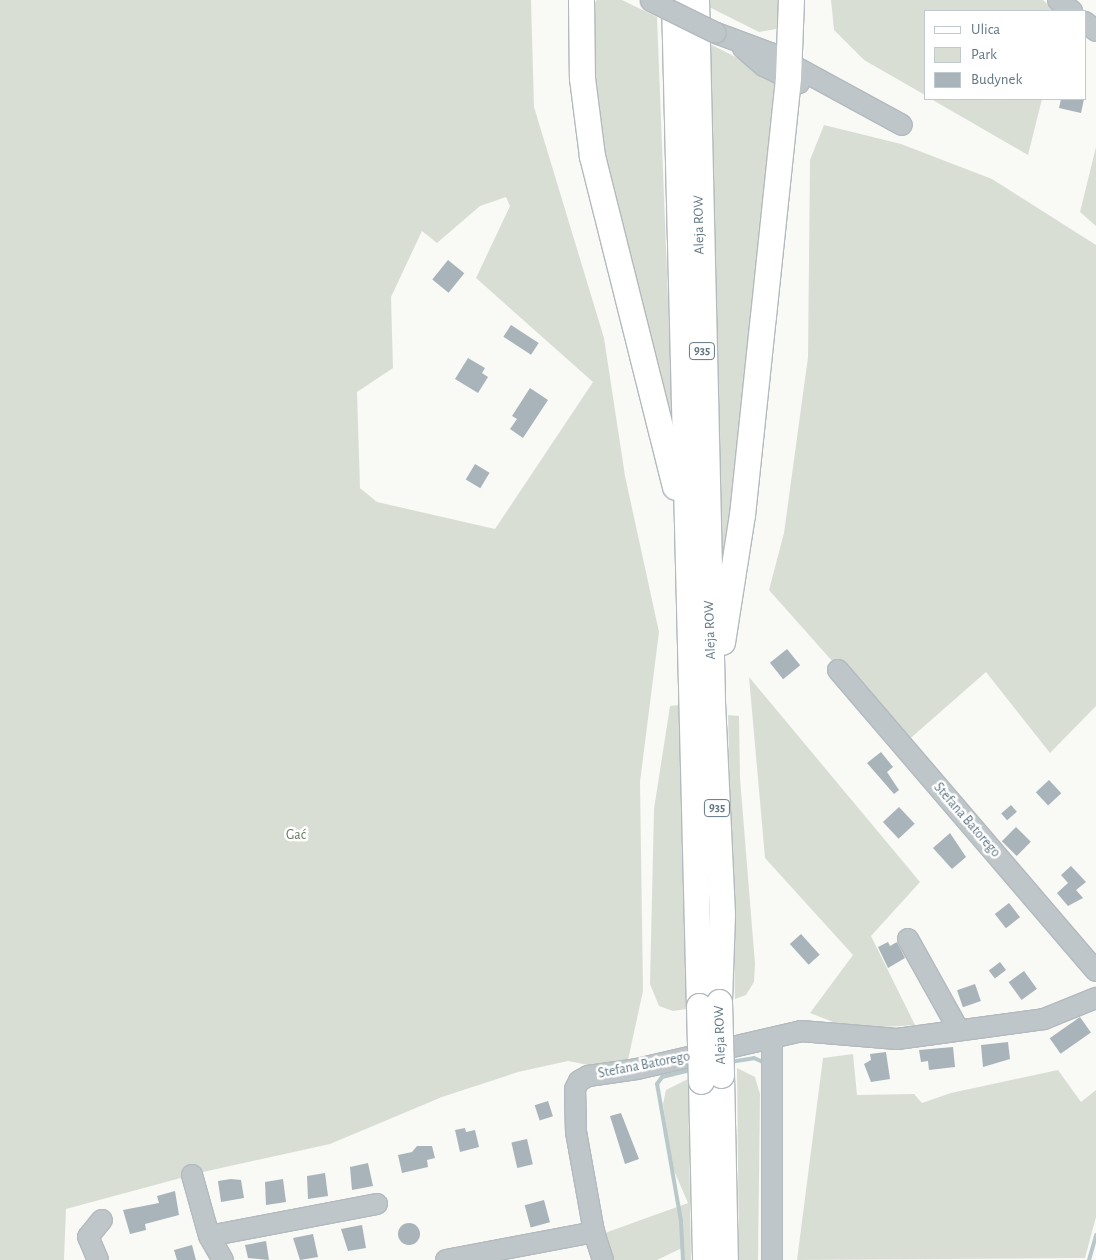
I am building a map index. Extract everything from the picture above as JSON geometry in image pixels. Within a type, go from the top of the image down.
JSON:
[{"type":"main road","points":[[581,0],[582,78],[592,156],[686,531]]},
{"type":"main road","name":"Aleja ROW","points":[[658,0],[686,531],[711,1078],[725,1260]]},
{"type":"main road","name":"Aleja ROW","points":[[696,0],[712,702],[722,914],[709,1004]]},
{"type":"main road","points":[[712,702],[742,515],[788,70],[791,0]]},
{"type":"main road","name":"Aleja ROW","points":[[705,1260],[711,1078]]},
{"type":"street","points":[[658,0],[740,45],[764,66],[788,70],[902,125],[857,111],[788,70]]},
{"type":"street","points":[[1058,0],[1071,10]]},
{"type":"street","points":[[1086,23],[1096,31]]},
{"type":"street","name":"Stefana Batorego","points":[[838,670],[1096,971]]},
{"type":"street","points":[[908,939],[958,1030]]},
{"type":"street","name":"Stefana Batorego","points":[[603,1260],[594,1232],[576,1132],[579,1081],[588,1076],[637,1069],[801,1032],[897,1039],[1044,1019],[1096,998]]},
{"type":"street","points":[[772,1038],[772,1260]]},
{"type":"street","points":[[192,1175],[209,1236],[223,1260]]},
{"type":"street","points":[[209,1236],[377,1204]]},
{"type":"street","points":[[98,1260],[88,1237],[102,1220]]},
{"type":"street","points":[[446,1260],[594,1232]]},
{"type":"green space","name":"Gać","points":[[0,0],[531,0],[534,107],[604,338],[625,476],[659,632],[640,782],[643,991],[628,1060],[593,1066],[568,1061],[518,1072],[442,1097],[330,1144],[203,1172],[66,1209],[64,1260],[0,1260]],"holes":[[[506,197],[510,206],[476,278],[593,382],[495,529],[377,502],[360,488],[357,392],[393,368],[391,297],[422,231],[437,243],[480,206]]]},
{"type":"green space","points":[[597,0],[622,0],[657,17],[674,452],[592,107],[591,6]]},
{"type":"green space","points":[[709,0],[783,0],[782,20],[776,29],[759,32],[709,7]]},
{"type":"green space","points":[[831,0],[1043,0],[1054,10],[924,10],[924,94],[864,60],[834,30]]},
{"type":"green space","points":[[708,43],[779,79],[722,618]]},
{"type":"green space","points":[[933,100],[1042,100],[1028,155]]},
{"type":"green space","points":[[824,125],[901,144],[992,179],[1096,245],[1096,706],[1050,753],[986,672],[905,743],[769,590],[784,533],[808,357],[810,160]]},
{"type":"green space","points":[[1096,147],[1096,226],[1080,212]]},
{"type":"green space","points":[[749,677],[920,882],[871,936],[915,1025],[851,1029],[810,1013],[853,955],[765,858]]},
{"type":"green space","points":[[679,705],[687,1009],[673,1011],[659,1006],[650,984],[654,809],[670,706]]},
{"type":"green space","points":[[728,715],[739,716],[740,778],[755,964],[754,982],[746,995],[735,999]]},
{"type":"green space","points":[[853,1054],[857,1095],[914,1094],[922,1103],[951,1093],[1058,1070],[1081,1102],[1096,1090],[1096,1217],[1085,1258],[797,1260],[823,1058]]},
{"type":"green space","points":[[737,1068],[755,1077],[760,1094],[758,1260],[739,1260]]},
{"type":"green space","points":[[688,1079],[691,1260],[684,1260],[684,1247],[657,1260],[610,1260],[602,1234],[688,1203],[672,1166],[663,1104],[666,1090]]},
{"type":"building","points":[[1061,100],[1084,100],[1081,113],[1059,108]]},
{"type":"building","points":[[448,260],[464,273],[449,293],[432,279]]},
{"type":"building","points":[[511,325],[539,343],[531,355],[503,337]]},
{"type":"building","points":[[468,358],[485,368],[482,373],[488,377],[478,393],[455,379]]},
{"type":"building","points":[[530,388],[548,400],[523,438],[510,429],[517,419],[512,416]]},
{"type":"building","points":[[475,464],[490,473],[480,488],[466,479]]},
{"type":"building","points":[[787,649],[800,665],[783,679],[770,663]]},
{"type":"building","points":[[881,752],[893,767],[887,772],[899,790],[894,794],[867,763]]},
{"type":"building","points":[[1049,780],[1061,793],[1048,805],[1036,792]]},
{"type":"building","points":[[1011,805],[1017,812],[1007,820],[1001,814]]},
{"type":"building","points":[[899,807],[915,824],[899,839],[883,822]]},
{"type":"building","points":[[1016,827],[1031,842],[1017,856],[1002,841]]},
{"type":"building","points":[[950,833],[966,857],[952,869],[933,848]]},
{"type":"building","points":[[1071,866],[1086,882],[1076,890],[1083,898],[1068,906],[1057,893],[1068,883],[1061,875]]},
{"type":"building","points":[[1009,903],[1020,917],[1006,928],[995,914]]},
{"type":"building","points":[[801,934],[820,955],[809,965],[790,944]]},
{"type":"building","points":[[888,942],[890,946],[897,942],[905,958],[888,968],[878,947]]},
{"type":"building","points":[[1000,962],[1006,970],[995,978],[989,970]]},
{"type":"building","points":[[1024,971],[1037,989],[1022,1000],[1009,982]]},
{"type":"building","points":[[975,984],[981,1001],[963,1007],[957,990]]},
{"type":"building","points":[[1080,1017],[1091,1033],[1061,1054],[1050,1038]]},
{"type":"building","points":[[1008,1042],[1010,1059],[983,1067],[981,1045]]},
{"type":"building","points":[[953,1047],[955,1067],[929,1070],[928,1061],[921,1062],[919,1050]]},
{"type":"building","points":[[886,1052],[890,1079],[871,1082],[864,1064],[871,1060],[870,1054]]},
{"type":"building","points":[[548,1101],[553,1116],[540,1121],[535,1105]]},
{"type":"building","points":[[621,1113],[639,1159],[625,1164],[610,1116]]},
{"type":"building","points":[[465,1128],[466,1132],[475,1130],[479,1147],[460,1152],[455,1130]]},
{"type":"building","points":[[527,1139],[533,1164],[517,1168],[511,1143]]},
{"type":"building","points":[[417,1146],[432,1146],[435,1158],[427,1160],[428,1167],[402,1173],[398,1155],[412,1152]]},
{"type":"building","points":[[368,1163],[373,1186],[352,1190],[350,1167]]},
{"type":"building","points":[[325,1173],[328,1196],[308,1199],[307,1176]]},
{"type":"building","points":[[283,1179],[286,1202],[266,1205],[265,1182]]},
{"type":"building","points":[[241,1180],[244,1198],[221,1202],[218,1181]]},
{"type":"building","points":[[175,1191],[179,1215],[145,1224],[146,1230],[130,1234],[123,1210],[159,1203],[157,1196]]},
{"type":"building","points":[[544,1200],[550,1222],[531,1227],[525,1205]]},
{"type":"building","points":[[409,1223],[417,1226],[420,1234],[417,1242],[409,1245],[401,1242],[398,1234],[401,1226]]},
{"type":"building","points":[[362,1225],[366,1248],[348,1251],[341,1229]]},
{"type":"building","points":[[313,1234],[318,1257],[300,1260],[293,1238]]},
{"type":"building","points":[[266,1241],[269,1260],[248,1258],[245,1245]]},
{"type":"building","points":[[192,1245],[196,1260],[177,1260],[174,1250]]},
{"type":"waterway","points":[[730,1062],[754,1058],[765,1063]]},
{"type":"waterway","points":[[683,1260],[681,1221],[657,1084],[662,1077],[691,1070]]},
{"type":"waterway","points":[[1089,1260],[1096,1235]]}]
